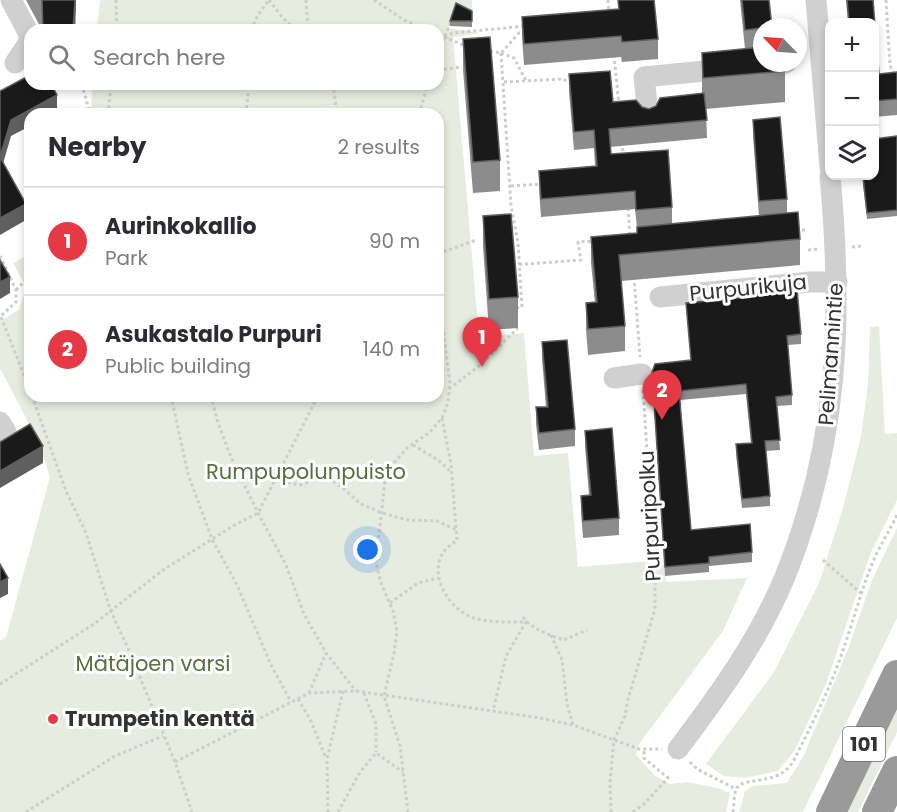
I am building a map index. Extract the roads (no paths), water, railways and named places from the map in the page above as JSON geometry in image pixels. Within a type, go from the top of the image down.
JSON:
[{"type":"highway","name":"101","points":[[831,812],[897,675]]},
{"type":"highway","name":"101","points":[[877,812],[897,771]]},
{"type":"street","points":[[11,0],[24,25]]},
{"type":"street","points":[[816,0],[826,126]]},
{"type":"street","points":[[15,63],[24,50]]},
{"type":"street","points":[[807,61],[820,60]]},
{"type":"street","points":[[648,114],[644,77],[753,66]]},
{"type":"street","name":"Pelimannintie","points":[[678,749],[732,674],[758,631],[783,580],[804,523],[823,449],[831,404],[837,247],[830,180]]},
{"type":"street","name":"Purpurikuja","points":[[660,297],[810,282],[837,282]]},
{"type":"street","points":[[614,378],[642,374]]},
{"type":"street","points":[[0,422],[6,432],[0,436]]},
{"type":"place","name":"Aurinkokallio","points":[[482,367]]},
{"type":"place","name":"Asukastalo Purpuri","points":[[662,420]]},
{"type":"place","name":"Trumpetin kenttä","points":[[53,719]]},
{"type":"park label","name":"Rumpupolunpuisto","points":[[306,472]]},
{"type":"park label","name":"Mätäjoen varsi","points":[[153,664]]}]
